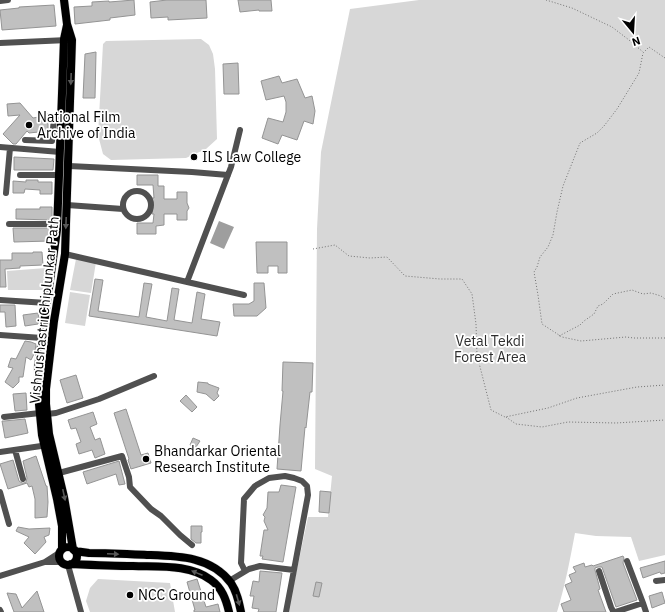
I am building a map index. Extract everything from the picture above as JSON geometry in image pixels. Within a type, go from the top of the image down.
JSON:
[{"type":"main road","name":"Vishnushastri Chiplunkar Path","points":[[44,414],[54,321],[65,254],[69,166],[68,40],[64,0]]},
{"type":"main road","name":"Vishnushastri Chiplunkar Path","points":[[61,551],[62,526],[48,445],[49,434],[44,414],[38,367],[58,224],[60,152],[58,117],[68,40]]},
{"type":"main road","name":"Vishnushastri Chiplunkar Path","points":[[48,445],[59,473],[74,550]]},
{"type":"main road","points":[[229,612],[225,597],[216,584],[200,574],[190,570],[67,564],[59,558],[61,551],[67,547],[88,553],[173,556],[194,559],[217,570],[229,581],[236,592],[241,612]]},
{"type":"main road","points":[[67,564],[75,560],[76,557],[74,550]]},
{"type":"street","points":[[0,1],[8,0]]},
{"type":"street","points":[[0,43],[68,40]]},
{"type":"street","points":[[25,140],[52,141],[58,117],[43,116]]},
{"type":"street","points":[[187,282],[231,167],[240,130]]},
{"type":"street","points":[[0,147],[60,152]]},
{"type":"street","points":[[6,193],[10,148]]},
{"type":"street","points":[[69,166],[228,175]]},
{"type":"street","points":[[20,175],[59,175]]},
{"type":"street","points":[[136,191],[145,194],[151,207],[146,216],[137,219],[128,217],[123,208],[122,204],[127,195],[136,191]]},
{"type":"street","points":[[67,205],[123,208]]},
{"type":"street","points":[[9,224],[58,224]]},
{"type":"street","points":[[65,254],[244,295]]},
{"type":"street","points":[[0,300],[47,303]]},
{"type":"street","points":[[0,335],[42,338]]},
{"type":"street","points":[[4,417],[56,413],[99,399],[154,376]]},
{"type":"street","points":[[0,452],[48,445]]},
{"type":"street","points":[[14,450],[23,479]]},
{"type":"street","points":[[59,473],[122,456],[129,478],[130,487],[151,509],[161,516],[192,545]]},
{"type":"street","points":[[245,571],[241,563],[244,499],[255,486],[269,478],[285,476],[302,481],[307,486],[308,495],[286,612]]},
{"type":"street","points":[[0,492],[9,524]]},
{"type":"street","points":[[0,576],[45,562],[61,551]]},
{"type":"street","points":[[45,562],[67,564],[81,612]]},
{"type":"street","points":[[627,562],[646,612]]},
{"type":"street","points":[[229,581],[245,571],[260,566],[294,570]]},
{"type":"street","points":[[599,571],[613,611],[615,612],[643,603]]},
{"type":"street","points":[[656,581],[665,580]]},
{"type":"path","points":[[546,0],[572,8],[612,27],[643,53]]},
{"type":"path","points":[[665,58],[649,47],[643,53],[639,73],[617,109],[597,133],[580,143],[563,186],[553,236],[548,247],[540,257],[534,272],[542,324],[562,338],[581,341],[626,337],[665,338]]},
{"type":"path","points":[[313,249],[335,245],[349,256],[370,258],[387,257],[405,276],[462,279],[472,294],[476,324],[477,355],[488,402],[491,410],[516,424],[542,427],[568,422],[616,423],[665,420]]},
{"type":"path","points":[[559,336],[580,325],[594,314],[598,306],[603,304],[613,294],[632,290],[643,294],[656,294],[665,299]]},
{"type":"path","points":[[505,417],[548,408],[577,398],[665,385]]},
{"type":"green space","name":"Vetal Tekdi Forest Area","points":[[419,0],[665,0],[665,555],[639,561],[631,537],[596,536],[575,533],[565,583],[557,612],[288,612],[308,517],[328,517],[332,476],[315,469],[317,229],[321,152],[350,9]]},
{"type":"green space","points":[[201,39],[209,45],[213,54],[215,69],[217,139],[206,149],[186,158],[111,160],[103,154],[98,135],[103,44],[106,41]]},
{"type":"green space","points":[[76,259],[96,262],[91,293],[70,290]]},
{"type":"green space","points":[[46,268],[46,290],[8,290],[7,271]]},
{"type":"green space","points":[[70,292],[90,295],[85,326],[65,323]]},
{"type":"green space","name":"NCC Ground","points":[[98,579],[170,583],[175,612],[90,612],[86,601],[90,588]]},
{"type":"shaded area","points":[[219,221],[234,227],[224,249],[210,243]]},
{"type":"building","points":[[134,0],[135,15],[110,18],[110,20],[75,24],[74,7],[92,6],[92,2]]},
{"type":"building","points":[[167,0],[206,0],[207,18],[168,20],[168,17],[151,18],[150,2]]},
{"type":"building","points":[[238,0],[271,0],[272,11],[259,10],[240,12]]},
{"type":"building","points":[[54,5],[56,26],[2,30],[0,10],[19,7]]},
{"type":"building","points":[[96,52],[95,98],[83,98],[85,54]]},
{"type":"building","points":[[238,63],[239,94],[224,94],[223,64]]},
{"type":"building","points":[[279,76],[282,83],[297,79],[305,98],[312,96],[315,111],[313,124],[304,121],[297,140],[282,135],[278,144],[262,138],[268,118],[283,122],[286,112],[286,102],[284,96],[266,100],[261,81]]},
{"type":"building","name":"National Film Archive of India","points":[[20,103],[33,118],[39,117],[39,120],[48,121],[48,131],[29,133],[27,131],[16,144],[13,144],[3,134],[20,115],[8,116],[7,104]]},
{"type":"building","points":[[14,157],[54,159],[53,170],[14,170]]},
{"type":"building","points":[[137,175],[158,175],[158,186],[164,186],[164,199],[177,199],[177,192],[187,192],[187,203],[189,208],[187,211],[187,220],[177,220],[177,214],[164,214],[164,225],[156,226],[156,234],[137,234],[137,223],[153,223],[154,214],[152,214],[152,198],[154,198],[153,185],[137,185]]},
{"type":"building","points":[[26,180],[52,182],[52,194],[40,194],[40,190],[25,189],[24,193],[13,193],[13,181],[26,182]]},
{"type":"building","points":[[40,207],[52,207],[52,220],[16,219],[16,209],[40,209]]},
{"type":"building","points":[[13,228],[50,228],[50,241],[14,242]]},
{"type":"building","points":[[256,242],[287,242],[287,273],[278,273],[278,266],[268,266],[268,273],[257,273]]},
{"type":"building","points":[[42,252],[43,265],[20,266],[20,268],[5,269],[6,287],[0,287],[0,260],[12,260],[12,253]]},
{"type":"building","points":[[95,279],[103,280],[98,311],[139,317],[144,283],[152,284],[146,317],[167,321],[172,288],[179,289],[174,320],[192,323],[197,292],[205,294],[201,319],[220,322],[217,336],[89,316]]},
{"type":"building","points":[[254,283],[264,283],[266,308],[257,316],[234,316],[233,304],[249,304],[254,301]]},
{"type":"building","points":[[0,305],[15,305],[16,326],[6,327],[5,312],[0,312]]},
{"type":"building","points":[[38,313],[38,324],[25,326],[23,315]]},
{"type":"building","points":[[25,341],[36,344],[35,352],[31,360],[26,357],[23,377],[19,377],[19,382],[13,388],[5,382],[13,368],[8,367],[11,358],[16,359]]},
{"type":"building","points":[[283,362],[313,363],[312,392],[310,392],[306,428],[305,427],[301,471],[277,469],[283,391]]},
{"type":"building","points":[[76,375],[83,398],[67,403],[60,380]]},
{"type":"building","points":[[198,382],[208,383],[219,388],[217,393],[219,396],[214,401],[206,394],[197,392]]},
{"type":"building","points":[[26,393],[27,410],[15,411],[13,394]]},
{"type":"building","points":[[186,395],[197,407],[192,412],[180,401]]},
{"type":"building","points":[[126,409],[141,455],[148,453],[151,463],[131,469],[114,413]]},
{"type":"building","points":[[93,412],[97,424],[90,427],[95,440],[100,438],[105,454],[95,458],[92,450],[79,454],[76,444],[81,442],[76,428],[71,429],[68,420]]},
{"type":"building","points":[[25,419],[28,433],[5,438],[2,421]]},
{"type":"building","points":[[193,438],[200,441],[196,447],[190,445]]},
{"type":"building","points":[[36,456],[47,486],[48,502],[47,517],[35,518],[35,499],[32,486],[29,487],[27,483],[8,489],[0,464],[13,460],[19,481],[24,483],[26,482],[27,478],[23,461]]},
{"type":"building","points":[[119,461],[125,484],[119,485],[116,474],[87,484],[83,472]]},
{"type":"building","points":[[281,485],[296,487],[283,562],[262,559],[263,556],[260,556],[264,530],[268,530],[264,521],[265,517],[263,515],[267,508],[268,492],[279,492]]},
{"type":"building","points":[[320,491],[331,492],[329,513],[319,512]]},
{"type":"building","points":[[191,526],[202,526],[201,543],[196,543],[191,539]]},
{"type":"building","points":[[18,527],[29,529],[50,528],[49,535],[44,537],[46,542],[35,554],[24,543],[29,537],[16,531]]},
{"type":"building","points":[[623,556],[623,563],[637,600],[616,607],[602,567],[598,567],[595,568],[595,570],[600,589],[598,590],[606,612],[564,612],[561,604],[571,600],[565,585],[572,582],[569,575],[576,572],[573,567],[584,563],[585,567],[593,566]]},
{"type":"building","points":[[665,561],[665,573],[661,574],[660,572],[643,578],[640,568]]},
{"type":"building","points":[[260,571],[282,573],[276,612],[258,612],[259,609],[252,608],[254,596],[250,596],[253,581],[259,582]]},
{"type":"building","points":[[197,579],[206,607],[218,604],[220,612],[194,612],[195,610],[187,582]]},
{"type":"building","points":[[316,582],[322,583],[319,597],[313,596]]},
{"type":"building","points":[[37,591],[44,612],[14,612],[7,593],[16,594],[22,608]]},
{"type":"building","points":[[662,592],[665,603],[652,608],[649,596]]},
{"type":"place","name":"National Film Archive of India","points":[[29,125]]},
{"type":"place","name":"ILS Law College","points":[[194,157]]},
{"type":"place","name":"Bhandarkar Oriental Research Institute","points":[[146,459]]},
{"type":"place","name":"NCC Ground","points":[[130,595]]}]
